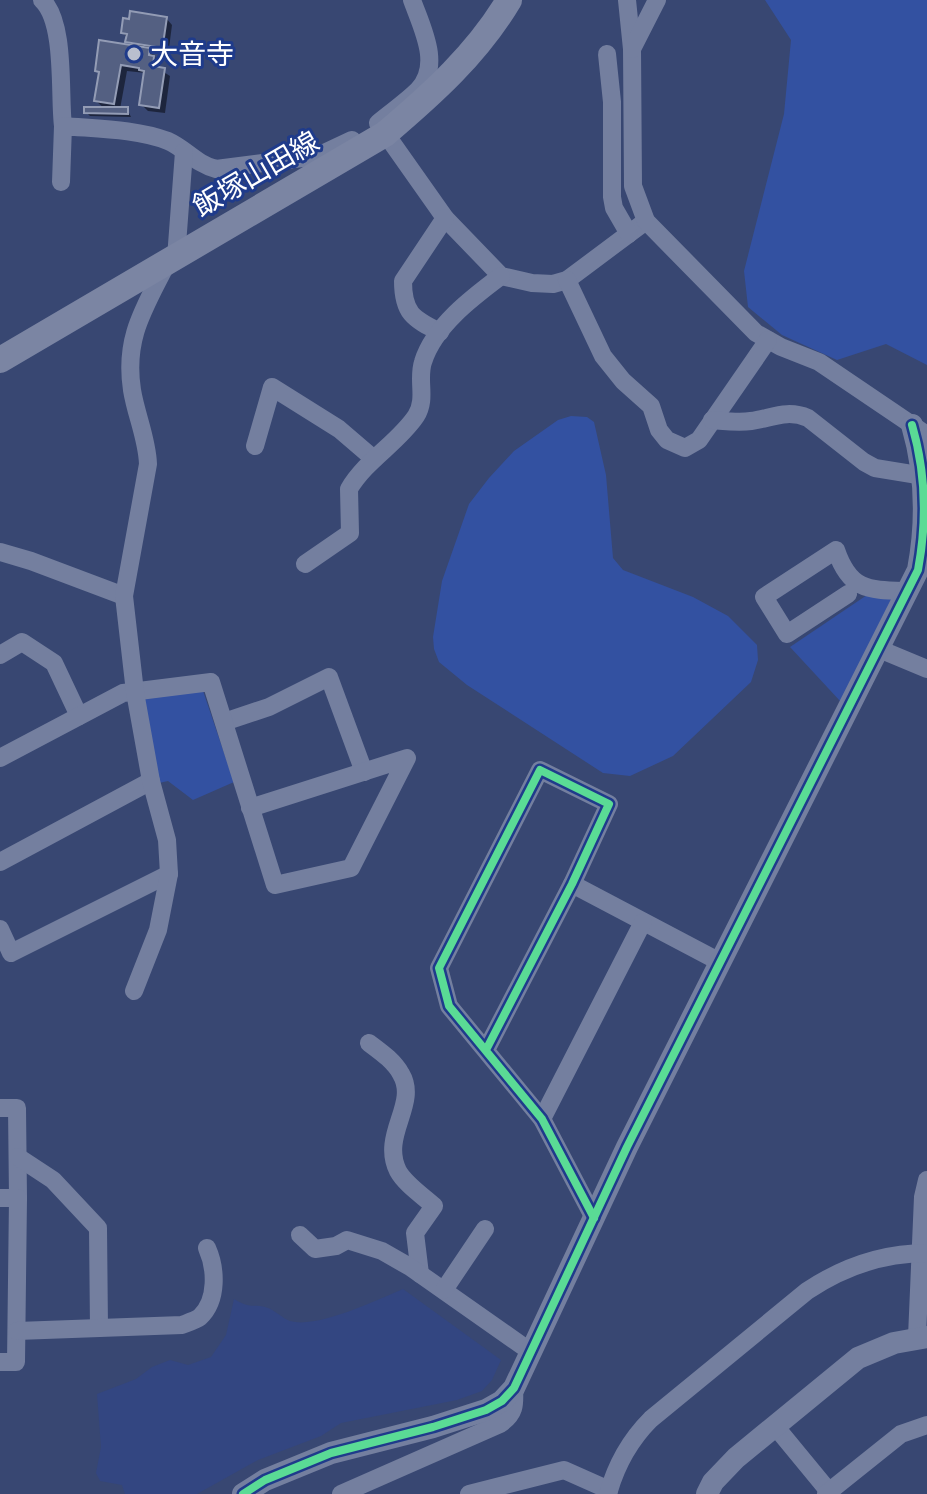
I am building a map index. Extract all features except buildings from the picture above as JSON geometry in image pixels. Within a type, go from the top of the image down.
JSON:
[{"type":"main road","name":"飯塚山田線","points":[[0,360],[171,261],[434,93],[466,60],[509,0]]},
{"type":"street","points":[[42,0],[54,25],[62,68],[61,182]]},
{"type":"street","points":[[63,126],[147,135],[172,143],[202,165],[216,169],[318,156],[382,129],[420,88],[428,74],[430,56],[412,0]]},
{"type":"street","points":[[243,1494],[265,1480],[331,1453],[486,1410],[502,1401],[514,1388],[720,962],[908,591],[924,550],[927,525],[920,430],[819,362],[756,333],[646,221],[633,186],[632,49],[627,0]]},
{"type":"street","points":[[632,49],[657,0]]},
{"type":"street","points":[[607,54],[612,102],[612,197],[614,208],[629,234]]},
{"type":"street","points":[[382,129],[445,218],[501,276],[532,283],[553,284],[567,280],[646,221]]},
{"type":"street","points":[[134,991],[158,930],[169,874],[167,840],[151,781],[135,692],[124,596],[148,464],[147,445],[129,364],[132,340],[171,261],[184,152]]},
{"type":"street","points":[[440,332],[411,316],[403,281],[445,218]]},
{"type":"street","points":[[305,564],[350,533],[349,489],[415,418],[422,405],[423,362],[440,332],[467,301],[501,276]]},
{"type":"street","points":[[567,280],[603,356],[623,381],[651,406],[659,430],[667,440],[685,448],[692,446],[712,420],[768,340]]},
{"type":"street","points":[[255,446],[272,387],[339,429],[374,459]]},
{"type":"street","points":[[712,420],[738,422],[787,412],[798,414],[808,418],[864,462],[895,473],[924,476]]},
{"type":"street","points":[[848,594],[787,634],[764,597],[836,550],[842,569],[854,583],[868,589],[908,591]]},
{"type":"street","points":[[0,552],[124,596]]},
{"type":"street","points":[[0,655],[22,642],[54,663],[79,716]]},
{"type":"street","points":[[879,649],[927,669]]},
{"type":"street","points":[[224,722],[269,707],[329,677],[364,772]]},
{"type":"street","points":[[0,758],[123,693],[211,682],[250,808],[275,885],[351,868],[407,758],[250,808]]},
{"type":"street","points":[[486,1050],[572,884],[609,804],[540,770],[439,968],[449,1006],[542,1119],[594,1218]]},
{"type":"street","points":[[0,862],[151,781]]},
{"type":"street","points":[[0,929],[6,955],[169,874]]},
{"type":"street","points":[[572,884],[720,962]]},
{"type":"street","points":[[542,1119],[643,922]]},
{"type":"street","points":[[369,1043],[391,1061],[402,1075],[406,1089],[392,1147],[394,1161],[400,1175],[434,1206],[415,1233],[420,1274]]},
{"type":"street","points":[[0,1108],[17,1108],[18,1157],[9,1198],[9,1282],[17,1331],[16,1362],[0,1362]]},
{"type":"street","points":[[18,1157],[53,1180],[98,1228],[99,1328]]},
{"type":"street","points":[[707,1494],[713,1482],[736,1458],[858,1358],[876,1349],[922,1337],[923,1197],[927,1180]]},
{"type":"street","points":[[444,1290],[485,1229]]},
{"type":"street","points":[[300,1235],[315,1249],[336,1246],[347,1240],[382,1251],[444,1290],[531,1352]]},
{"type":"street","points":[[17,1331],[182,1325],[200,1317],[210,1298],[214,1282],[213,1262],[207,1248]]},
{"type":"street","points":[[469,1494],[520,1488],[564,1470],[609,1492],[624,1454],[643,1427],[807,1291],[856,1264],[924,1253]]},
{"type":"street","points":[[341,1494],[500,1424],[511,1417],[515,1405],[514,1388]]},
{"type":"street","points":[[775,1426],[829,1493],[901,1434],[927,1425]]},
{"type":"shaded area","points":[[765,0],[927,0],[927,365],[886,344],[837,360],[782,335],[748,307],[744,271],[784,114],[791,40]]},
{"type":"shaded area","points":[[571,416],[587,417],[594,422],[606,475],[613,558],[623,570],[693,597],[728,616],[757,645],[758,660],[751,682],[673,756],[630,776],[603,773],[467,685],[439,662],[434,649],[442,581],[469,504],[514,451],[558,420]]},
{"type":"shaded area","points":[[867,595],[893,599],[841,702],[790,647]]},
{"type":"shaded area","points":[[202,688],[234,782],[193,800],[168,781],[159,783],[142,703],[146,694]]},
{"type":"shaded area","points":[[403,1289],[501,1360],[492,1380],[482,1391],[457,1400],[341,1423],[321,1436],[258,1460],[197,1494],[125,1494],[122,1485],[100,1481],[96,1473],[101,1447],[97,1394],[136,1379],[152,1367],[170,1360],[188,1365],[211,1357],[226,1335],[234,1299],[268,1308],[290,1321],[302,1322],[347,1312]]},
{"type":"cycle path","points":[[243,1494],[265,1480],[331,1453],[486,1410],[502,1401],[514,1388],[627,1147],[918,570],[924,498],[912,425]]},
{"type":"cycle path","points":[[486,1050],[572,884],[609,804],[540,770],[439,968],[449,1006],[542,1119],[594,1218]]},
{"type":"place","name":"大音寺","points":[[134,54]]}]
